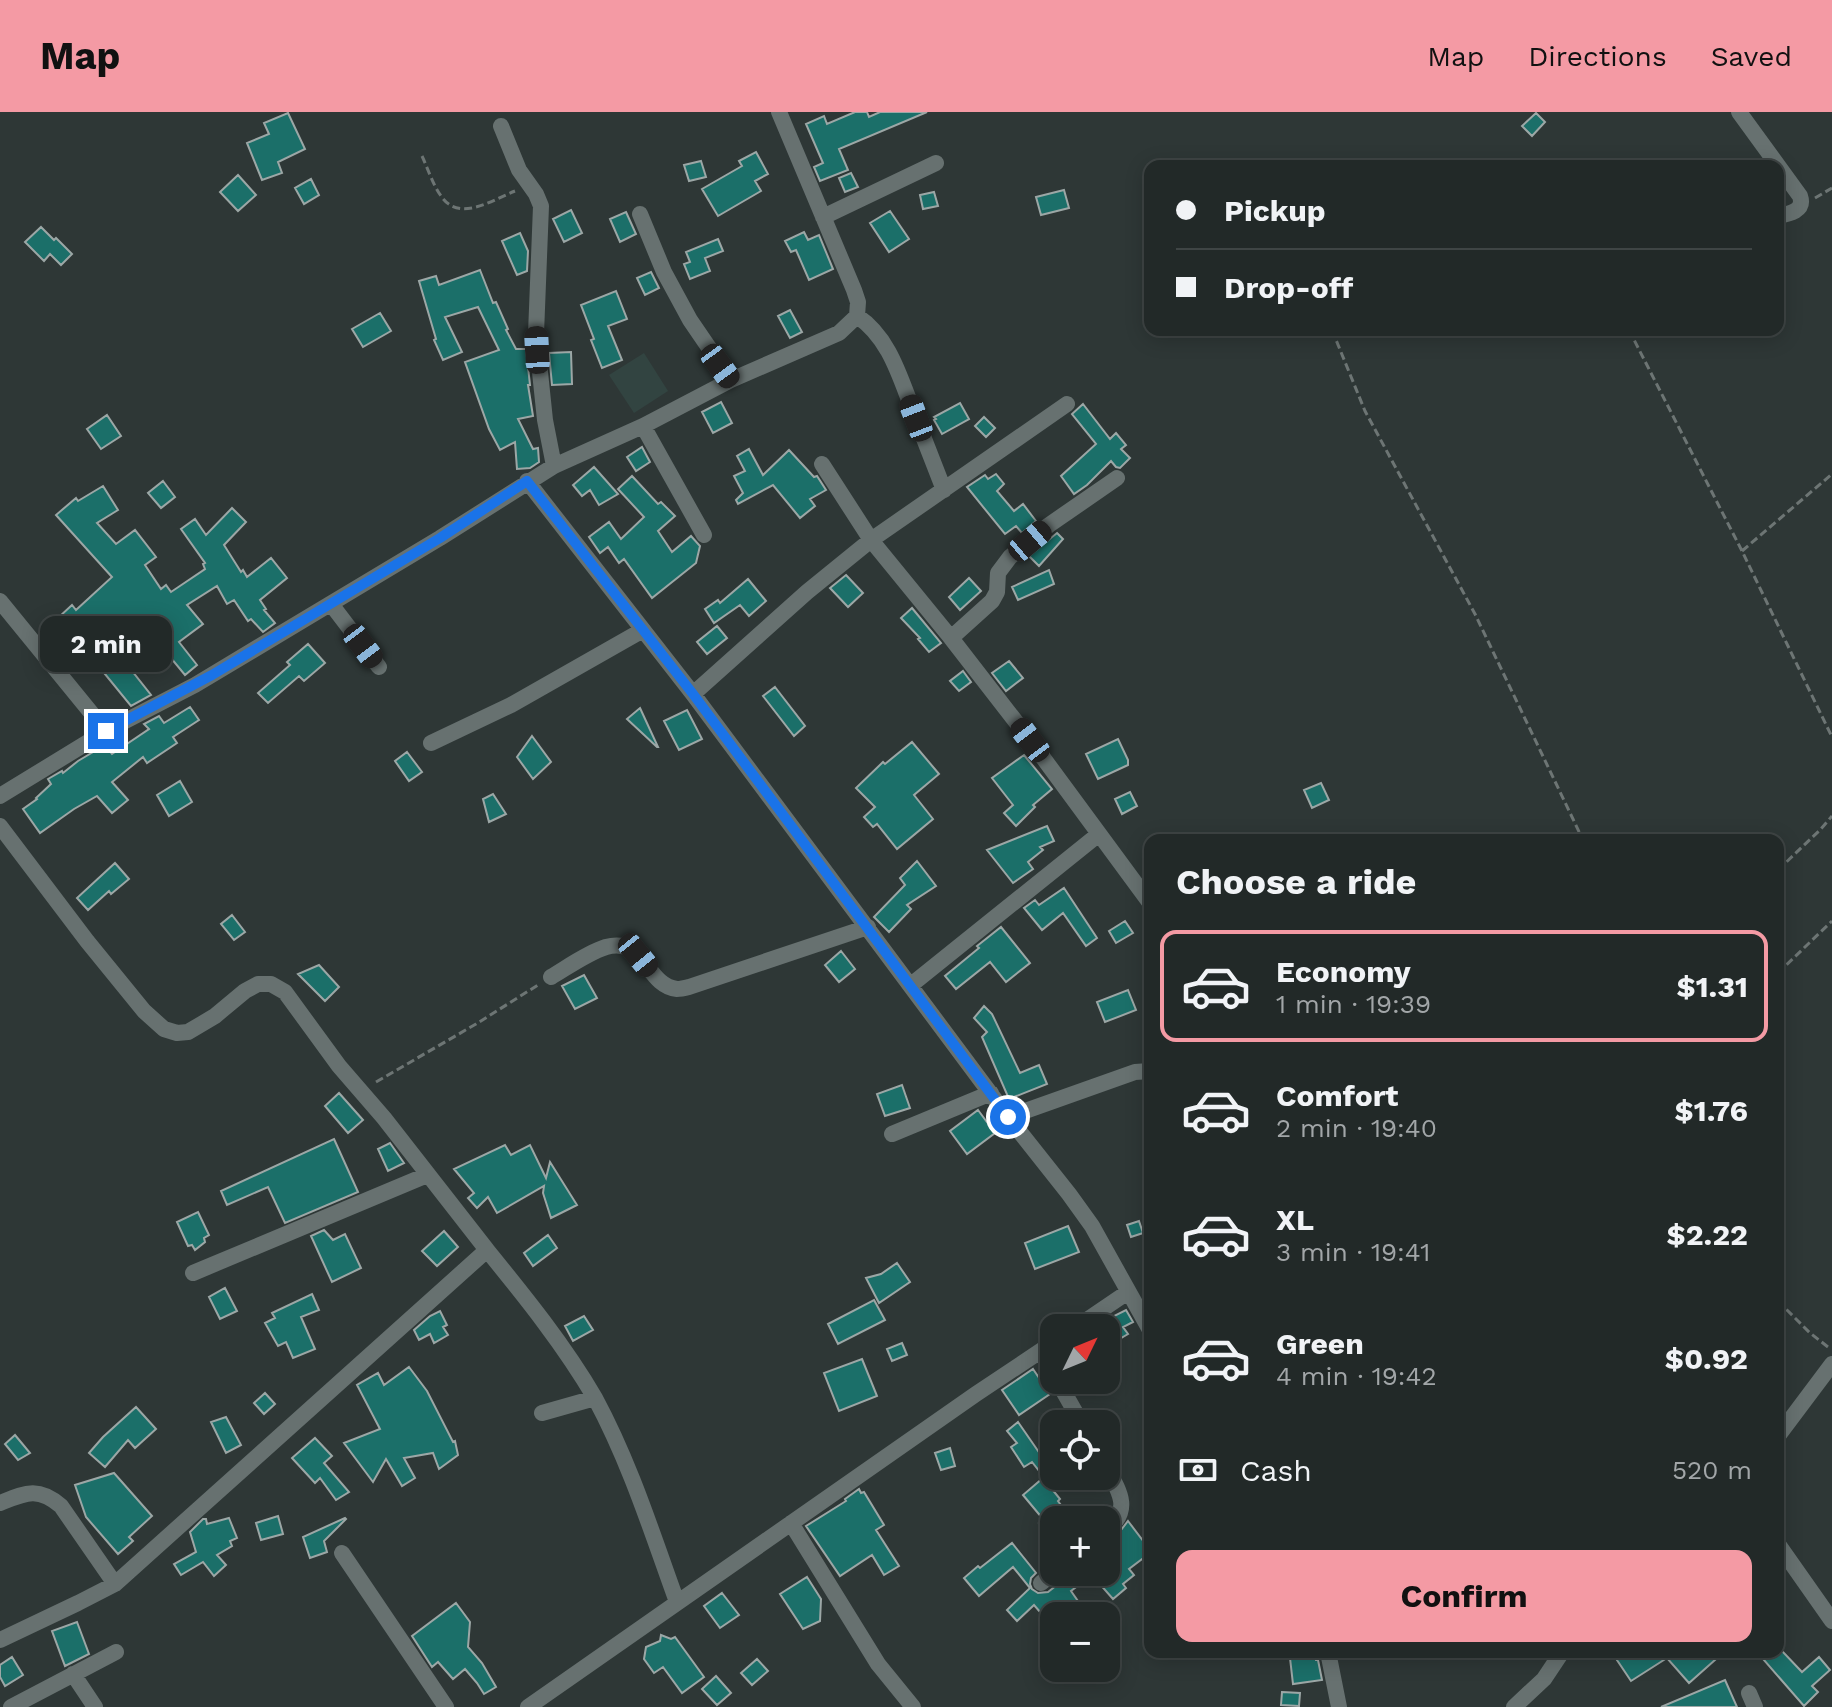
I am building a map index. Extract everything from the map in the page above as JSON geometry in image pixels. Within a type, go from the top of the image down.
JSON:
[{"type":"street","points":[[0,796],[106,731],[195,685],[331,604],[554,466],[643,426],[731,380],[839,333],[851,324],[857,316],[858,302],[854,290],[779,112]]},
{"type":"street","points":[[1739,112],[1774,160]]},
{"type":"street","points":[[501,126],[519,170],[541,206],[536,334],[545,420],[554,466]]},
{"type":"street","points":[[823,217],[936,163]]},
{"type":"street","points":[[1784,174],[1802,202],[1800,208],[1784,215]]},
{"type":"street","points":[[640,214],[664,272],[690,320],[731,380]]},
{"type":"street","points":[[857,316],[885,344],[944,490]]},
{"type":"street","points":[[693,694],[807,592],[871,540],[1067,404]]},
{"type":"street","points":[[643,426],[704,535]]},
{"type":"street","points":[[822,464],[871,540],[951,638],[1144,895]]},
{"type":"street","points":[[951,638],[992,601],[997,592],[998,573],[1010,557],[1049,525],[1117,478]]},
{"type":"street","points":[[527,481],[693,694],[1092,1226],[1144,1320]]},
{"type":"street","points":[[0,601],[106,731]]},
{"type":"street","points":[[331,604],[379,667]]},
{"type":"street","points":[[431,743],[511,705],[643,630]]},
{"type":"street","points":[[0,826],[87,941],[144,1011],[164,1029],[188,1032],[258,984],[271,984],[285,992],[339,1066],[572,1359],[616,1437],[677,1602]]},
{"type":"street","points":[[911,985],[1099,834]]},
{"type":"street","points":[[551,977],[604,948],[616,945],[628,947],[638,955],[667,986],[675,989],[689,987],[868,927]]},
{"type":"street","points":[[1008,1117],[1144,1071]]},
{"type":"street","points":[[892,1134],[991,1093]]},
{"type":"street","points":[[193,1273],[427,1175]]},
{"type":"street","points":[[0,1640],[115,1584],[487,1250]]},
{"type":"street","points":[[1096,1314],[1128,1292]]},
{"type":"street","points":[[528,1707],[1040,1351]]},
{"type":"street","points":[[1784,1428],[1832,1364]]},
{"type":"street","points":[[542,1413],[595,1398]]},
{"type":"street","points":[[1117,1490],[1122,1504],[1120,1516]]},
{"type":"street","points":[[0,1503],[24,1494],[38,1493],[50,1497],[61,1506],[115,1584]]},
{"type":"street","points":[[791,1523],[878,1664],[913,1707]]},
{"type":"street","points":[[342,1553],[446,1707]]},
{"type":"street","points":[[1784,1553],[1832,1621]]},
{"type":"street","points":[[11,1707],[116,1652]]},
{"type":"street","points":[[1329,1658],[1339,1707]]},
{"type":"street","points":[[1514,1707],[1544,1679],[1558,1658]]},
{"type":"street","points":[[73,1674],[95,1707]]},
{"type":"path","points":[[422,156],[440,196],[453,208],[471,209],[529,186]]},
{"type":"path","points":[[1334,336],[1365,411],[1475,614],[1580,834]]},
{"type":"path","points":[[1632,336],[1742,551],[1832,737]]},
{"type":"path","points":[[1742,551],[1832,474]]},
{"type":"path","points":[[1784,864],[1832,816]]},
{"type":"path","points":[[1784,967],[1832,921]]},
{"type":"path","points":[[360,1090],[551,977]]},
{"type":"path","points":[[1784,1307],[1832,1350]]},
{"type":"shaded area","points":[[644,353],[668,391],[634,413],[609,375]]},
{"type":"building","points":[[855,112],[867,112],[869,117],[880,112],[927,112],[839,149],[848,170],[820,181],[814,167],[823,163],[806,124],[824,116],[827,124]]},
{"type":"building","points":[[288,113],[305,149],[278,162],[282,173],[262,180],[247,143],[269,134],[264,123]]},
{"type":"building","points":[[1536,113],[1545,122],[1532,136],[1522,126]]},
{"type":"building","points":[[756,152],[768,174],[755,181],[761,191],[718,216],[702,189],[742,166],[739,161]]},
{"type":"building","points":[[701,161],[706,177],[689,181],[684,165]]},
{"type":"building","points":[[851,173],[858,187],[845,192],[839,178]]},
{"type":"building","points":[[238,175],[256,195],[238,211],[220,192]]},
{"type":"building","points":[[311,179],[319,195],[304,204],[295,188]]},
{"type":"building","points":[[1064,190],[1069,208],[1041,215],[1036,197]]},
{"type":"building","points":[[934,192],[938,206],[923,209],[920,195]]},
{"type":"building","points":[[571,210],[582,233],[564,242],[553,219]]},
{"type":"building","points":[[890,211],[909,239],[889,252],[870,223]]},
{"type":"building","points":[[626,212],[636,234],[620,242],[610,219]]},
{"type":"building","points":[[41,227],[72,254],[61,265],[50,254],[44,261],[25,242]]},
{"type":"building","points":[[804,232],[808,240],[819,235],[833,269],[809,280],[796,250],[791,252],[785,241]]},
{"type":"building","points":[[520,233],[528,251],[527,271],[517,275],[502,241]]},
{"type":"building","points":[[718,239],[723,251],[705,258],[710,271],[690,279],[684,264],[690,262],[686,252]]},
{"type":"building","points":[[480,270],[516,349],[526,349],[533,416],[518,419],[533,449],[538,448],[539,462],[530,468],[517,469],[515,442],[500,450],[489,429],[465,362],[499,350],[478,307],[445,317],[462,352],[443,360],[434,340],[419,281],[436,276],[439,285]]},
{"type":"building","points":[[651,272],[659,288],[645,295],[637,278]]},
{"type":"building","points":[[616,291],[627,319],[608,326],[622,360],[602,368],[581,305]]},
{"type":"building","points":[[790,310],[802,332],[790,338],[778,316]]},
{"type":"building","points":[[380,313],[391,331],[363,347],[352,329]]},
{"type":"building","points":[[571,352],[572,384],[552,385],[549,353]]},
{"type":"building","points":[[721,402],[732,423],[713,433],[702,412]]},
{"type":"building","points":[[960,403],[969,419],[942,434],[934,417]]},
{"type":"building","points":[[1083,404],[1110,439],[1116,433],[1126,445],[1121,449],[1130,458],[1120,468],[1111,461],[1074,494],[1061,476],[1096,444],[1072,414]]},
{"type":"building","points":[[107,415],[121,436],[101,449],[87,429]]},
{"type":"building","points":[[984,417],[995,428],[986,437],[975,426]]},
{"type":"building","points":[[642,447],[650,462],[636,471],[627,457]]},
{"type":"building","points":[[749,449],[763,475],[789,450],[814,477],[817,476],[826,490],[810,499],[815,506],[800,518],[773,485],[738,504],[736,500],[743,493],[734,476],[745,471],[737,456]]},
{"type":"building","points":[[594,467],[618,494],[599,505],[590,490],[582,496],[573,485]]},
{"type":"building","points":[[996,474],[1004,484],[997,491],[1014,511],[1023,504],[1036,521],[1022,533],[1016,526],[1005,534],[967,487],[985,475],[988,479]]},
{"type":"building","points":[[632,476],[658,504],[661,502],[675,516],[658,531],[672,552],[691,536],[700,546],[696,563],[652,598],[624,559],[619,563],[608,547],[600,553],[589,537],[609,522],[621,539],[644,517],[618,489]]},
{"type":"building","points":[[163,481],[175,497],[161,508],[148,493]]},
{"type":"building","points":[[103,486],[118,510],[97,523],[116,544],[135,530],[156,557],[145,565],[161,589],[166,585],[171,592],[205,569],[205,563],[181,529],[195,519],[206,535],[232,508],[246,522],[224,545],[241,572],[243,570],[247,577],[271,558],[287,578],[260,600],[275,623],[263,632],[251,619],[248,621],[234,600],[227,604],[217,586],[187,605],[203,624],[179,642],[197,665],[185,675],[162,647],[158,650],[140,625],[119,645],[96,620],[76,637],[59,617],[72,605],[76,610],[112,577],[56,515],[76,498],[78,501]]},
{"type":"building","points":[[1057,533],[1063,539],[1039,566],[1029,556]]},
{"type":"building","points":[[1049,570],[1054,584],[1018,600],[1012,587]]},
{"type":"building","points":[[846,575],[863,593],[848,607],[830,588]]},
{"type":"building","points":[[969,578],[981,591],[960,610],[949,597]]},
{"type":"building","points":[[748,579],[766,601],[749,616],[740,605],[714,623],[705,609],[718,600],[720,603]]},
{"type":"building","points":[[912,608],[941,643],[929,652],[901,618]]},
{"type":"building","points":[[717,626],[727,638],[707,654],[697,642]]},
{"type":"building","points":[[64,636],[86,660],[72,672],[52,647]]},
{"type":"building","points":[[308,644],[325,663],[304,681],[299,676],[268,703],[258,693]]},
{"type":"building","points":[[116,645],[151,695],[131,706],[96,663]]},
{"type":"building","points":[[1009,661],[1023,678],[1006,691],[992,673]]},
{"type":"building","points":[[963,671],[971,682],[959,691],[950,681]]},
{"type":"building","points":[[775,687],[805,726],[794,736],[763,696]]},
{"type":"building","points":[[190,707],[199,720],[173,737],[177,743],[147,763],[143,757],[112,782],[128,800],[112,813],[97,796],[40,833],[23,809],[51,784],[48,779],[63,773],[105,745],[112,754],[149,729],[144,724],[159,716],[164,723]]},
{"type":"building","points":[[640,708],[658,747],[627,719]]},
{"type":"building","points":[[687,710],[702,739],[679,750],[664,721]]},
{"type":"building","points":[[532,736],[551,762],[533,779],[517,757]]},
{"type":"building","points":[[1118,739],[1128,765],[1098,779],[1086,754]]},
{"type":"building","points":[[912,742],[939,774],[914,795],[933,819],[897,849],[877,824],[873,827],[864,817],[875,807],[856,788],[883,762],[885,764]]},
{"type":"building","points":[[407,752],[422,772],[409,781],[395,761]]},
{"type":"building","points":[[1024,755],[1052,789],[1033,805],[1035,807],[1016,826],[1004,813],[1013,805],[992,778]]},
{"type":"building","points":[[180,781],[192,802],[169,816],[157,795]]},
{"type":"building","points":[[1321,783],[1329,800],[1312,808],[1304,790]]},
{"type":"building","points":[[1130,792],[1137,806],[1122,814],[1115,799]]},
{"type":"building","points":[[493,794],[506,814],[489,822],[483,799]]},
{"type":"building","points":[[1047,826],[1054,841],[1040,847],[1043,850],[1028,862],[1033,869],[1013,883],[987,850]]},
{"type":"building","points":[[917,861],[936,886],[907,905],[911,909],[889,932],[874,917],[905,885],[900,878]]},
{"type":"building","points":[[115,863],[129,879],[111,894],[109,891],[88,910],[77,898]]},
{"type":"building","points":[[1064,888],[1097,938],[1086,946],[1063,913],[1042,930],[1024,908],[1035,900],[1039,905]]},
{"type":"building","points":[[232,915],[245,932],[234,940],[221,924]]},
{"type":"building","points":[[1125,921],[1133,933],[1116,943],[1109,931]]},
{"type":"building","points":[[1001,927],[1030,963],[1006,982],[990,962],[956,989],[945,976]]},
{"type":"building","points":[[841,951],[855,969],[839,982],[825,965]]},
{"type":"building","points":[[319,965],[339,987],[325,1001],[298,974]]},
{"type":"building","points":[[584,975],[597,998],[575,1009],[562,986]]},
{"type":"building","points":[[1128,990],[1136,1010],[1105,1022],[1097,1002]]},
{"type":"building","points":[[984,1006],[992,1014],[1020,1073],[1039,1065],[1047,1084],[1009,1099],[982,1037],[987,1032],[974,1018]]},
{"type":"building","points":[[902,1085],[910,1108],[885,1116],[877,1094]]},
{"type":"building","points":[[339,1093],[363,1120],[348,1133],[325,1106]]},
{"type":"building","points":[[978,1110],[995,1133],[967,1154],[950,1131]]},
{"type":"building","points":[[334,1139],[358,1192],[285,1223],[268,1187],[227,1205],[221,1191]]},
{"type":"building","points":[[390,1143],[404,1163],[388,1171],[378,1149]]},
{"type":"building","points":[[505,1145],[511,1155],[530,1145],[546,1178],[550,1162],[577,1205],[551,1218],[543,1193],[544,1186],[497,1213],[488,1197],[477,1208],[468,1198],[474,1193],[454,1169]]},
{"type":"building","points":[[198,1212],[209,1235],[195,1250],[192,1245],[188,1246],[177,1222]]},
{"type":"building","points":[[1139,1221],[1143,1233],[1131,1237],[1127,1225]]},
{"type":"building","points":[[1068,1226],[1079,1252],[1035,1269],[1025,1243]]},
{"type":"building","points":[[324,1230],[333,1240],[345,1234],[361,1268],[332,1282],[311,1236]]},
{"type":"building","points":[[444,1231],[458,1247],[437,1266],[422,1251]]},
{"type":"building","points":[[548,1235],[557,1248],[533,1266],[524,1253]]},
{"type":"building","points":[[897,1263],[910,1282],[879,1303],[866,1278],[881,1274]]},
{"type":"building","points":[[225,1288],[237,1311],[220,1319],[209,1297]]},
{"type":"building","points":[[312,1294],[319,1310],[301,1317],[315,1349],[293,1358],[286,1342],[278,1346],[265,1323],[275,1318],[272,1313]]},
{"type":"building","points":[[874,1300],[885,1320],[838,1344],[828,1324]]},
{"type":"building","points":[[1126,1310],[1133,1322],[1123,1327],[1128,1334],[1120,1339],[1120,1314]]},
{"type":"building","points":[[440,1311],[448,1335],[434,1343],[430,1334],[419,1340],[414,1330]]},
{"type":"building","points":[[584,1316],[593,1330],[573,1341],[565,1326]]},
{"type":"building","points":[[902,1343],[907,1355],[892,1361],[887,1349]]},
{"type":"building","points":[[862,1359],[877,1396],[839,1411],[824,1373]]},
{"type":"building","points":[[409,1367],[427,1391],[455,1441],[458,1455],[439,1469],[433,1453],[404,1458],[415,1478],[402,1486],[386,1459],[373,1482],[344,1443],[380,1429],[357,1385],[378,1373],[384,1385]]},
{"type":"building","points":[[1033,1369],[1040,1379],[1040,1394],[1050,1394],[1019,1415],[1002,1390]]},
{"type":"building","points":[[265,1393],[275,1404],[264,1414],[254,1403]]},
{"type":"building","points":[[136,1407],[156,1429],[135,1448],[128,1440],[105,1467],[89,1453]]},
{"type":"building","points":[[226,1417],[241,1445],[226,1453],[211,1422]]},
{"type":"building","points":[[1018,1422],[1040,1454],[1040,1472],[1032,1462],[1024,1467],[1011,1447],[1017,1443],[1007,1431]]},
{"type":"building","points":[[15,1435],[30,1453],[18,1460],[5,1444]]},
{"type":"building","points":[[315,1438],[332,1456],[324,1463],[349,1492],[336,1500],[320,1478],[315,1483],[292,1458]]},
{"type":"building","points":[[950,1448],[955,1466],[941,1470],[935,1453]]},
{"type":"building","points":[[114,1473],[152,1516],[129,1537],[133,1541],[118,1554],[86,1517],[75,1485]]},
{"type":"building","points":[[1040,1481],[1040,1490],[1053,1490],[1062,1506],[1040,1506],[1040,1515],[1023,1495]]},
{"type":"building","points":[[859,1489],[884,1525],[876,1530],[899,1566],[884,1575],[872,1555],[840,1576],[806,1526]]},
{"type":"building","points":[[278,1516],[283,1534],[261,1540],[256,1523]]},
{"type":"building","points":[[229,1518],[237,1538],[230,1541],[232,1546],[217,1555],[226,1565],[214,1576],[203,1562],[181,1575],[174,1564],[196,1552],[190,1532],[203,1519],[207,1524]]},
{"type":"building","points":[[345,1518],[324,1541],[327,1552],[310,1558],[303,1537]]},
{"type":"building","points":[[1128,1521],[1144,1542],[1144,1558],[1129,1569],[1134,1575],[1123,1584],[1126,1588],[1113,1599],[1102,1586],[1120,1586],[1120,1531]]},
{"type":"building","points":[[1012,1543],[1036,1573],[1031,1578],[1032,1589],[1038,1593],[1048,1592],[1056,1586],[1078,1586],[1071,1591],[1079,1602],[1040,1602],[1040,1612],[1034,1605],[1017,1621],[1007,1610],[1030,1588],[1013,1567],[979,1596],[964,1578]]},
{"type":"building","points":[[807,1577],[821,1599],[820,1621],[803,1629],[780,1594]]},
{"type":"building","points":[[722,1593],[739,1615],[720,1628],[704,1606]]},
{"type":"building","points":[[456,1603],[470,1622],[468,1647],[496,1687],[484,1694],[465,1669],[453,1679],[438,1662],[432,1667],[412,1636]]},
{"type":"building","points":[[77,1622],[89,1654],[65,1666],[52,1631]]},
{"type":"building","points":[[661,1635],[671,1639],[675,1637],[704,1677],[682,1693],[663,1667],[654,1673],[644,1659],[646,1647],[660,1641]]},
{"type":"building","points":[[1784,1653],[1802,1672],[1819,1657],[1830,1670],[1812,1686],[1818,1692],[1804,1706],[1762,1658],[1784,1658]]},
{"type":"building","points":[[12,1657],[23,1675],[5,1686],[0,1677],[0,1665]]},
{"type":"building","points":[[1290,1658],[1318,1660],[1322,1680],[1293,1684]]},
{"type":"building","points":[[1620,1658],[1667,1658],[1631,1681],[1617,1660]]},
{"type":"building","points":[[1667,1658],[1717,1658],[1689,1683]]},
{"type":"building","points":[[757,1659],[768,1671],[752,1685],[741,1673]]},
{"type":"building","points":[[716,1676],[731,1693],[717,1705],[702,1689]]},
{"type":"building","points":[[1725,1680],[1737,1707],[1661,1707]]},
{"type":"building","points":[[1282,1692],[1300,1693],[1299,1706],[1281,1705]]},
{"type":"route","points":[[106,731],[212,675],[440,538],[527,481],[693,694],[1008,1117]]}]
